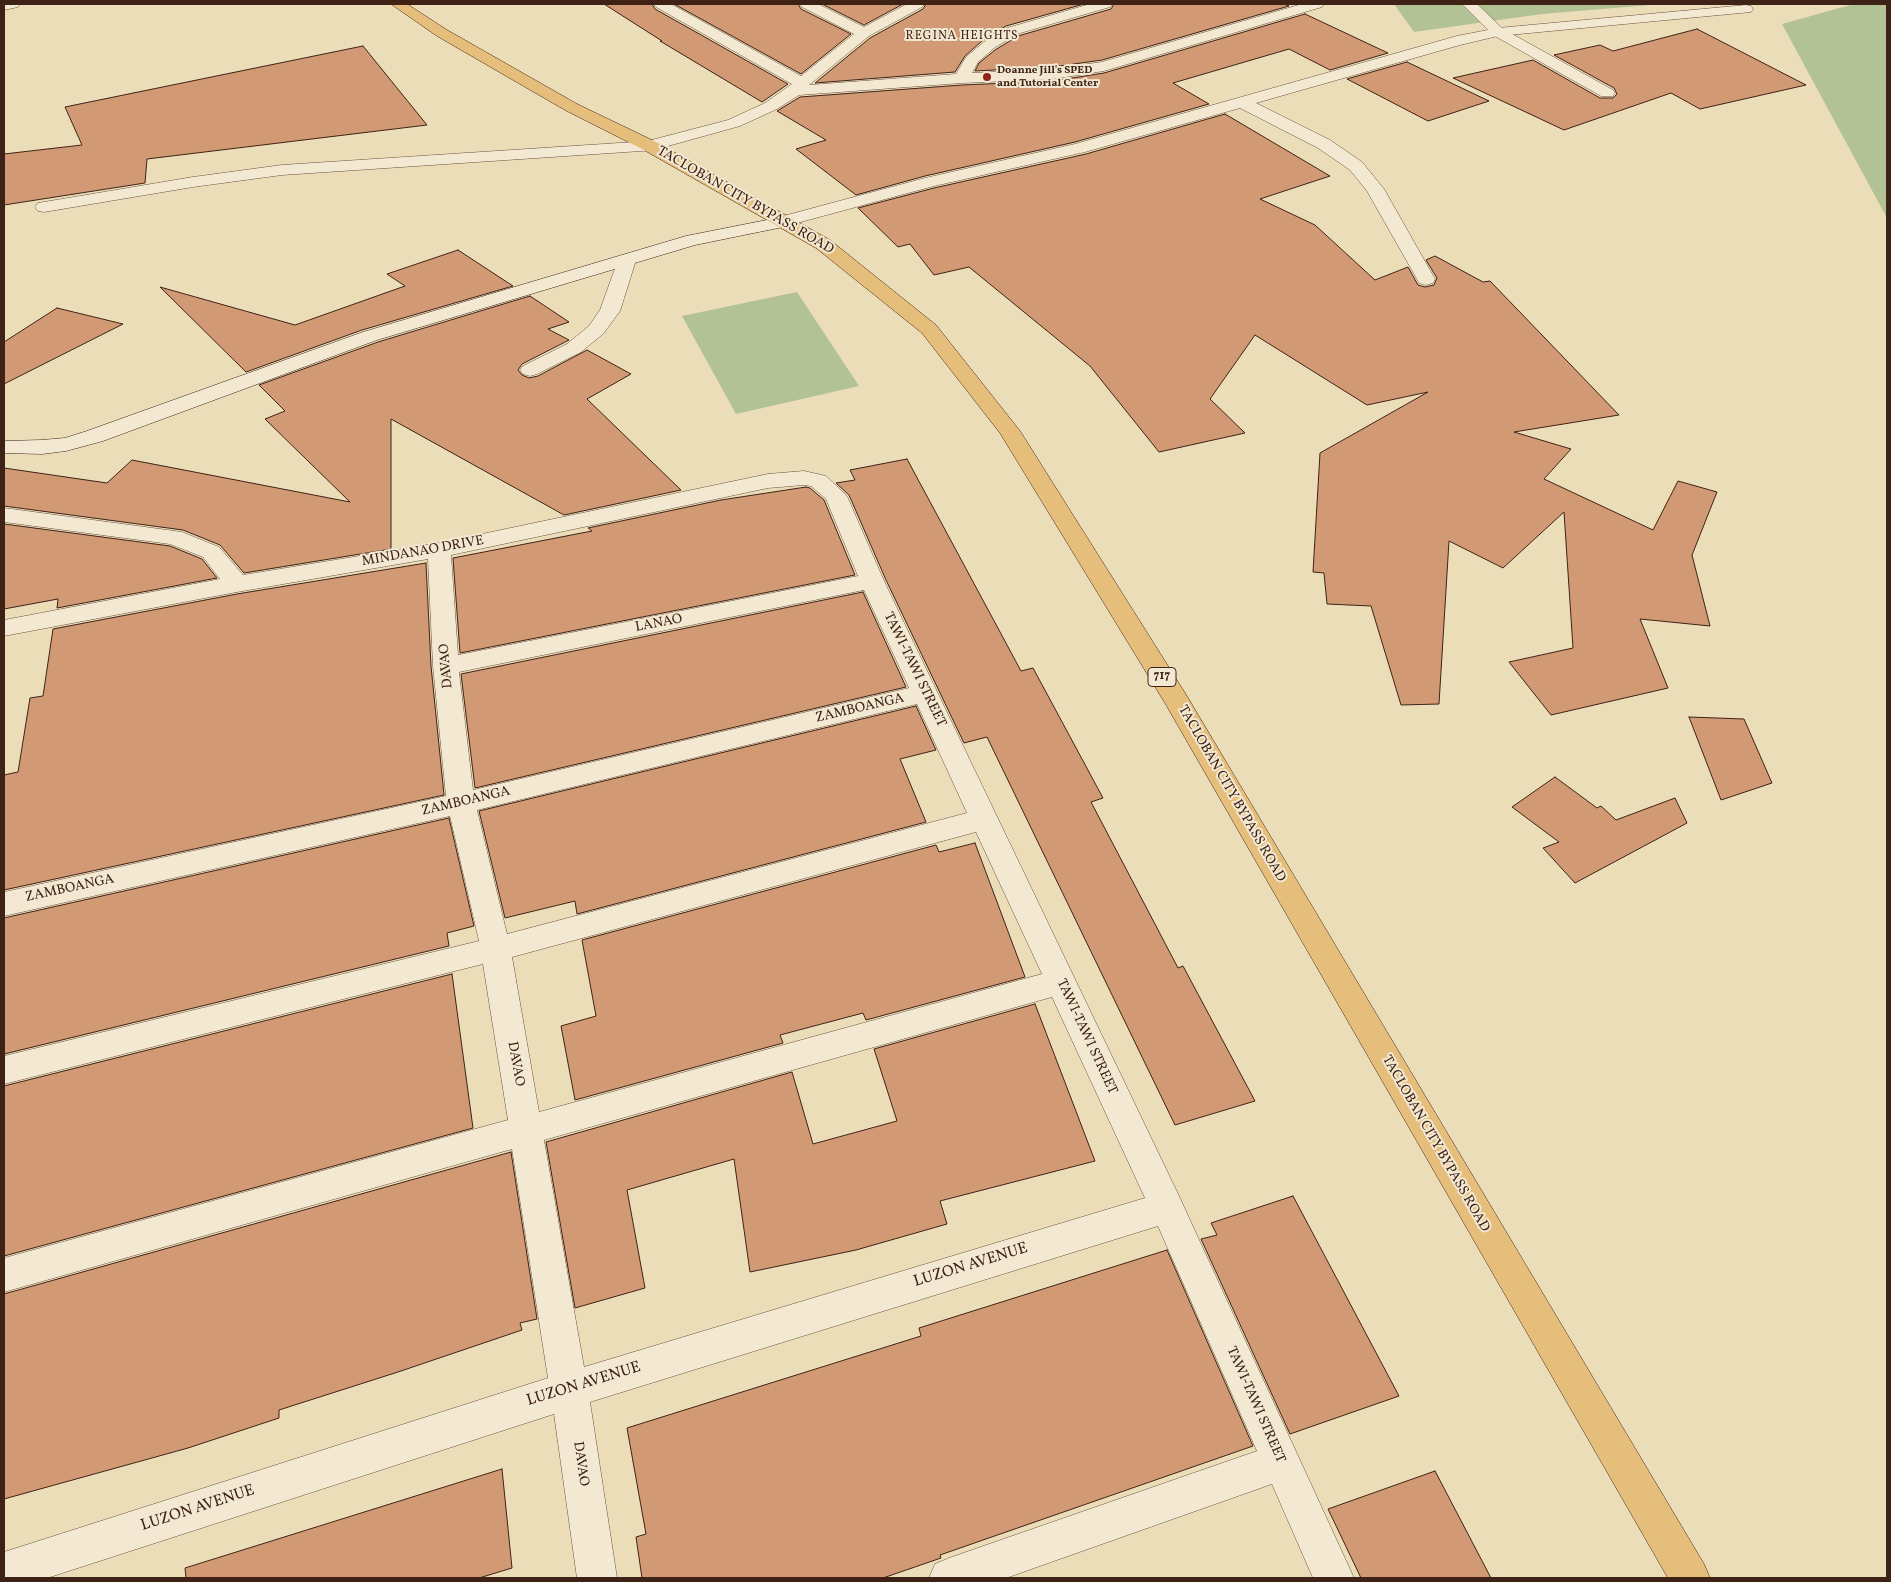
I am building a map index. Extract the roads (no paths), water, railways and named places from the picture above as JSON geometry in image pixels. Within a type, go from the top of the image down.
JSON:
[{"type":"highway","name":"TACLOBAN CITY BYPASS ROAD","points":[[398,4],[442,34],[570,107],[650,146],[823,244],[929,329],[1008,432],[1176,699],[1690,1578]]},
{"type":"street","points":[[4,6],[13,4]]},
{"type":"street","points":[[661,4],[799,87],[1053,74],[1104,66],[1317,4]]},
{"type":"street","points":[[807,4],[864,33]]},
{"type":"street","points":[[44,206],[282,170],[650,146],[734,123],[771,106],[799,87],[864,33],[916,4]]},
{"type":"street","points":[[962,78],[971,60],[989,45],[1012,31],[1102,4]]},
{"type":"street","points":[[1469,4],[1498,32],[1607,93]]},
{"type":"street","points":[[4,447],[42,447],[73,442],[370,336],[692,240],[782,222],[931,182],[1079,148],[1244,103],[1457,41],[1498,32],[1746,9]]},
{"type":"street","points":[[1244,103],[1324,144],[1356,166],[1375,189],[1426,279]]},
{"type":"street","points":[[530,370],[574,348],[596,330],[610,311],[627,260]]},
{"type":"street","name":"MINDANAO DRIVE","points":[[4,628],[237,584],[438,550],[768,481],[804,478],[818,481],[836,496]]},
{"type":"street","name":"TAWI-TAWI STREET","points":[[836,496],[872,581],[1167,1206],[1334,1578]]},
{"type":"street","points":[[4,515],[174,537],[211,552],[237,584]]},
{"type":"street","name":"DAVAO","points":[[438,550],[446,666],[462,803],[496,949],[569,1390],[596,1578]]},
{"type":"street","name":"LANAO","points":[[446,666],[872,581]]},
{"type":"street","name":"ZAMBOANGA","points":[[4,904],[462,803],[926,693]]},
{"type":"street","points":[[4,1070],[496,949],[985,819]]},
{"type":"street","points":[[4,1275],[1060,982]]},
{"type":"street","name":"LUZON AVENUE","points":[[4,1572],[569,1390],[1167,1206]]},
{"type":"street","points":[[949,1578],[1281,1462]]},
{"type":"place","name":"Doanne Jill's SPED and Tutorial Center","points":[[987,77]]},
{"type":"district","name":"REGINA HEIGHTS","points":[[962,37]]}]
